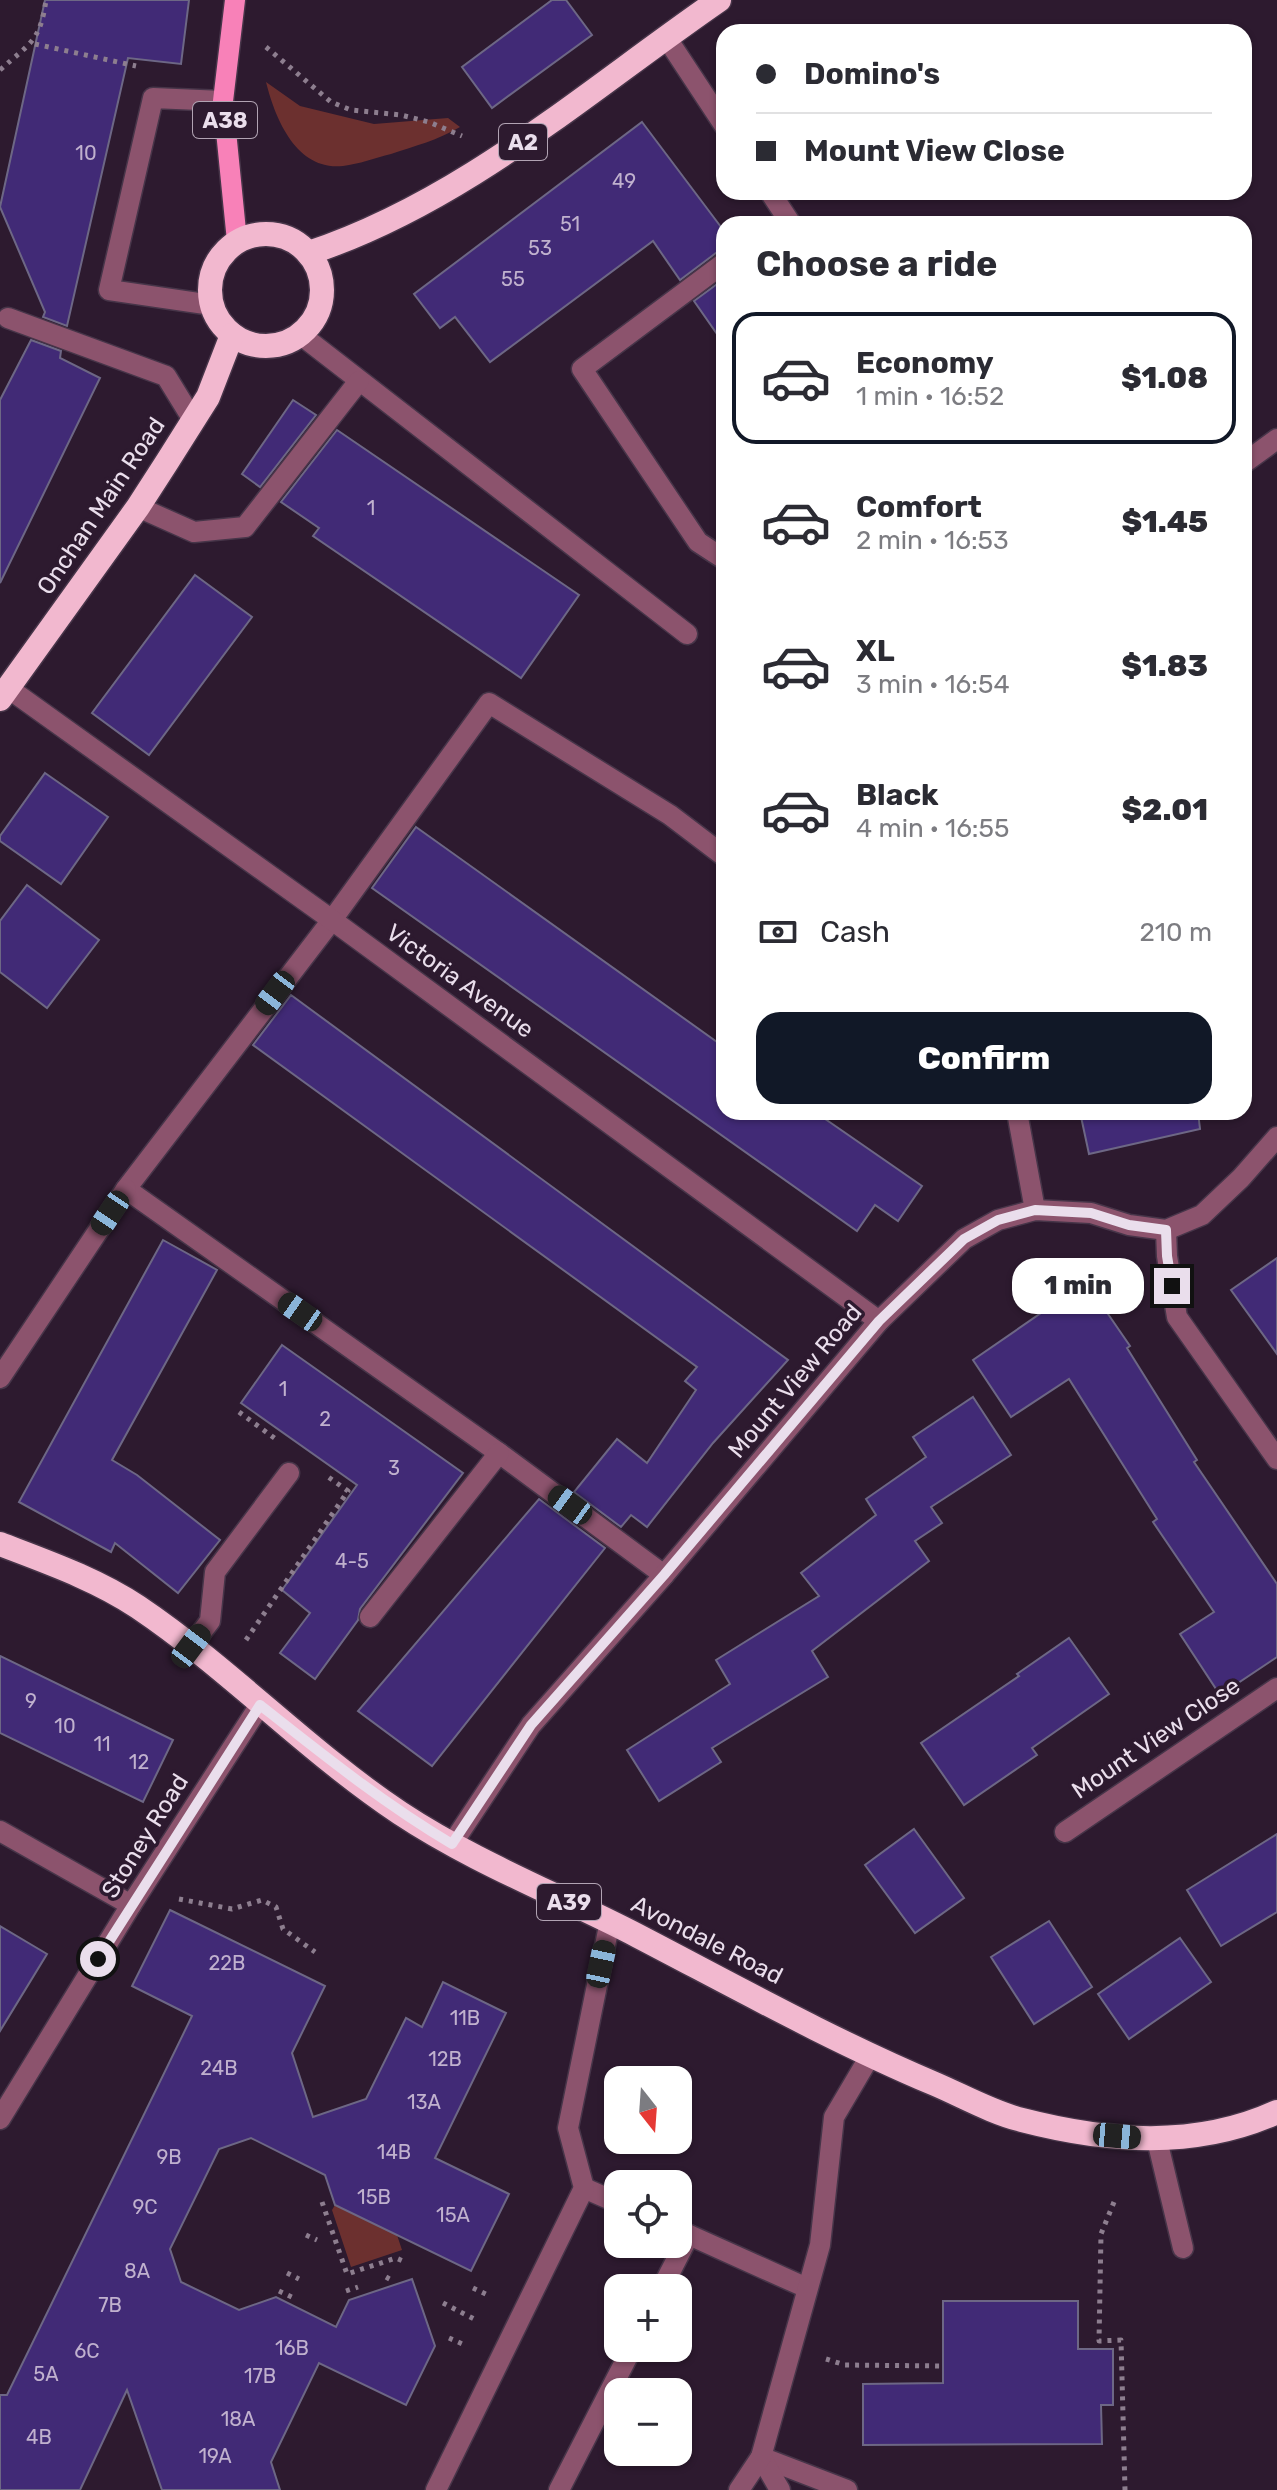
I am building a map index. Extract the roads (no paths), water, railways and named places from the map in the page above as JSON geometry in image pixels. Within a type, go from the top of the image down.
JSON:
[{"type":"highway","name":"A2","points":[[309,253],[352,239],[470,177],[719,0]]},
{"type":"highway","points":[[275,234],[294,241],[309,253],[318,268],[323,286],[321,305],[301,335],[285,344],[267,347],[249,344],[232,335],[219,322],[209,287],[214,269],[224,253],[237,241],[256,235],[275,234]]},
{"type":"highway","name":"Onchan Main Road","points":[[4,693],[138,507],[208,397],[232,335]]},
{"type":"highway","name":"Avondale Road","points":[[0,1544],[70,1571],[135,1605],[191,1646],[355,1781],[452,1844],[610,1921],[870,2056],[1018,2119],[1079,2133],[1157,2140],[1194,2137],[1225,2131],[1277,2112]]},
{"type":"main road","name":"A38","points":[[235,0],[223,101],[237,241]]},
{"type":"street","points":[[666,37],[716,113]]},
{"type":"street","points":[[212,305],[109,290],[153,98],[223,101]]},
{"type":"street","points":[[716,269],[582,369],[698,542],[716,554]]},
{"type":"street","points":[[8,318],[166,376],[193,420]]},
{"type":"street","points":[[301,335],[687,634]]},
{"type":"street","points":[[138,507],[194,532],[245,527],[359,381]]},
{"type":"street","points":[[1252,457],[1277,439]]},
{"type":"street","name":"Victoria Avenue","points":[[4,693],[332,920],[879,1321]]},
{"type":"street","points":[[0,1378],[126,1189],[332,920],[489,703],[670,815],[716,850]]},
{"type":"street","points":[[1018,1120],[1035,1210]]},
{"type":"street","points":[[1277,1137],[1241,1178],[1202,1215],[1166,1230],[1177,1317],[1277,1459]]},
{"type":"street","points":[[126,1189],[499,1453],[664,1575]]},
{"type":"street","name":"Mount View Road","points":[[452,1844],[531,1725],[664,1575],[879,1321],[964,1239],[998,1220],[1035,1210],[1091,1213],[1129,1225],[1166,1230]]},
{"type":"street","points":[[370,1617],[499,1453]]},
{"type":"street","points":[[191,1646],[210,1621],[215,1572],[289,1473]]},
{"type":"street","name":"Mount View Close","points":[[1065,1832],[1277,1688]]},
{"type":"street","name":"Stoney Road","points":[[0,2119],[8,2089],[260,1705]]},
{"type":"street","points":[[0,1831],[131,1905]]},
{"type":"street","points":[[436,2490],[584,2188],[568,2128],[610,1921]]},
{"type":"street","points":[[739,2490],[761,2457],[820,2245],[834,2117],[870,2056]]},
{"type":"street","points":[[1157,2140],[1183,2248]]},
{"type":"street","points":[[584,2188],[604,2197]]},
{"type":"street","points":[[692,2236],[807,2288]]},
{"type":"street","points":[[559,2490],[625,2362]]},
{"type":"street","points":[[761,2457],[780,2490]]},
{"type":"street","points":[[761,2457],[847,2490]]}]
